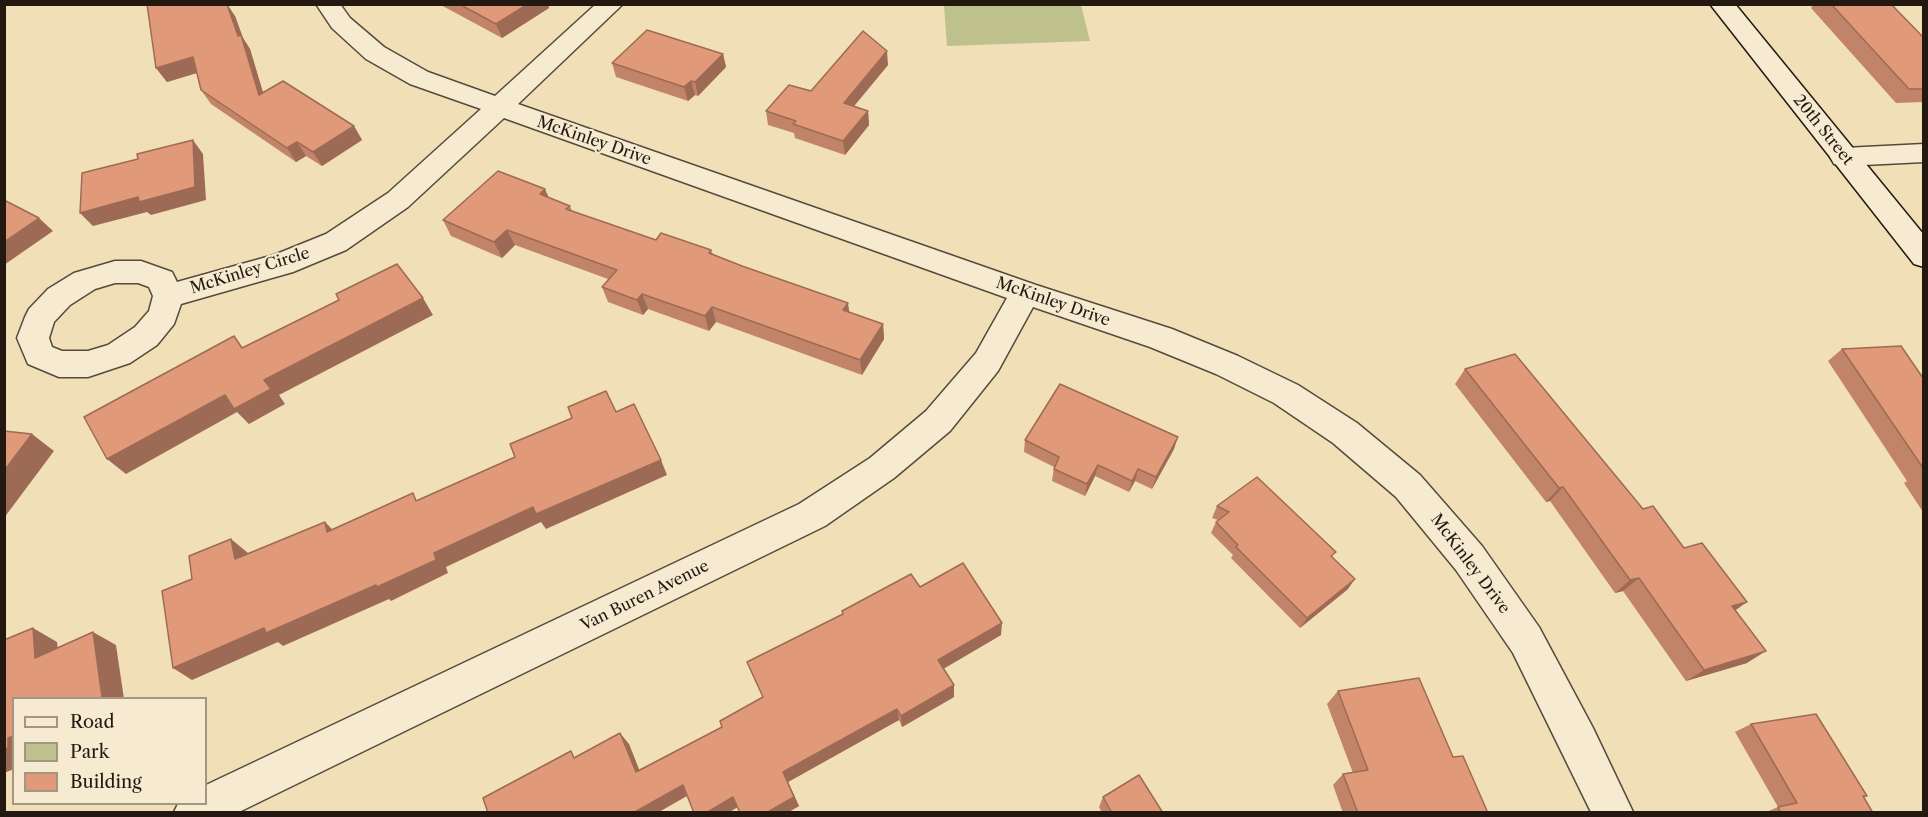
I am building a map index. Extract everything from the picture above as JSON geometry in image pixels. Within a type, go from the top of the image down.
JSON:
[{"type":"street","name":"McKinley Drive","points":[[328,4],[341,24],[375,53],[419,78],[1024,292],[1161,338],[1227,365],[1286,394],[1345,433],[1408,486],[1469,558],[1526,640],[1579,742],[1612,813]]},
{"type":"street","name":"McKinley Circle","points":[[168,296],[282,264],[336,242],[398,200],[611,4]]},
{"type":"street","name":"20th Street","points":[[1722,4],[1923,256]]},
{"type":"street","points":[[1845,157],[1923,153]]},
{"type":"street","name":"Van Buren Avenue","points":[[195,813],[812,515],[882,468],[938,421],[987,362],[1024,292]]},
{"type":"green space","points":[[944,5],[1081,5],[1090,41],[947,46]]},
{"type":"building","points":[[147,4],[227,4],[238,36],[241,35],[259,95],[283,81],[354,126],[313,152],[297,142],[287,148],[201,90],[193,57],[156,68]]},
{"type":"building","points":[[459,4],[528,4],[496,24]]},
{"type":"building","points":[[1831,4],[1891,4],[1923,37],[1923,89],[1909,89]]},
{"type":"building","points":[[647,30],[723,54],[695,82],[691,81],[684,87],[612,63]]},
{"type":"building","points":[[863,31],[887,51],[844,103],[868,111],[843,141],[793,124],[796,121],[766,111],[789,85],[811,91]]},
{"type":"building","points":[[193,140],[195,187],[139,202],[138,197],[80,213],[82,173],[138,159],[137,154]]},
{"type":"building","points":[[498,171],[545,189],[540,194],[570,206],[566,209],[656,240],[661,233],[711,250],[709,253],[742,266],[848,303],[843,310],[883,324],[860,360],[712,307],[705,316],[642,294],[637,300],[602,287],[617,270],[507,230],[494,242],[443,220]]},
{"type":"building","points":[[4,200],[39,218],[4,242]]},
{"type":"building","points":[[397,264],[423,298],[264,380],[271,389],[234,409],[225,395],[107,459],[84,417],[234,336],[242,348],[339,300],[336,294]]},
{"type":"building","points":[[1901,346],[1923,378],[1923,468],[1842,349]]},
{"type":"building","points":[[1515,354],[1643,509],[1653,506],[1684,548],[1702,543],[1747,602],[1732,606],[1766,651],[1704,670],[1639,578],[1630,580],[1563,487],[1559,488],[1465,369]]},
{"type":"building","points":[[1060,384],[1178,437],[1156,477],[1138,469],[1132,481],[1098,465],[1087,484],[1054,469],[1059,457],[1025,440]]},
{"type":"building","points":[[606,391],[616,412],[634,404],[661,460],[536,514],[533,507],[434,553],[436,560],[377,587],[376,585],[266,633],[264,628],[173,668],[162,591],[192,579],[189,556],[231,539],[235,559],[325,522],[327,532],[413,493],[416,501],[515,457],[510,444],[572,418],[568,407]]},
{"type":"building","points":[[4,431],[32,434],[4,471]]},
{"type":"building","points":[[1257,477],[1336,552],[1331,556],[1355,579],[1307,618],[1236,547],[1238,545],[1216,522],[1229,512],[1217,506]]},
{"type":"building","points":[[963,563],[1002,623],[938,660],[954,685],[901,716],[897,709],[783,772],[794,797],[766,813],[740,813],[733,797],[706,813],[694,813],[683,785],[633,813],[488,813],[483,798],[571,751],[574,758],[620,733],[636,772],[722,727],[720,721],[763,697],[747,662],[843,614],[842,611],[911,574],[920,587]]},
{"type":"building","points":[[33,628],[35,658],[93,632],[102,697],[12,697],[12,737],[8,738],[8,748],[4,749],[4,640]]},
{"type":"building","points":[[1419,678],[1453,757],[1463,756],[1488,813],[1358,813],[1343,774],[1368,770],[1338,691]]},
{"type":"building","points":[[1816,714],[1867,796],[1863,796],[1873,813],[1781,813],[1778,807],[1797,803],[1751,724]]},
{"type":"building","points":[[1139,775],[1163,813],[1112,813],[1103,797]]}]
